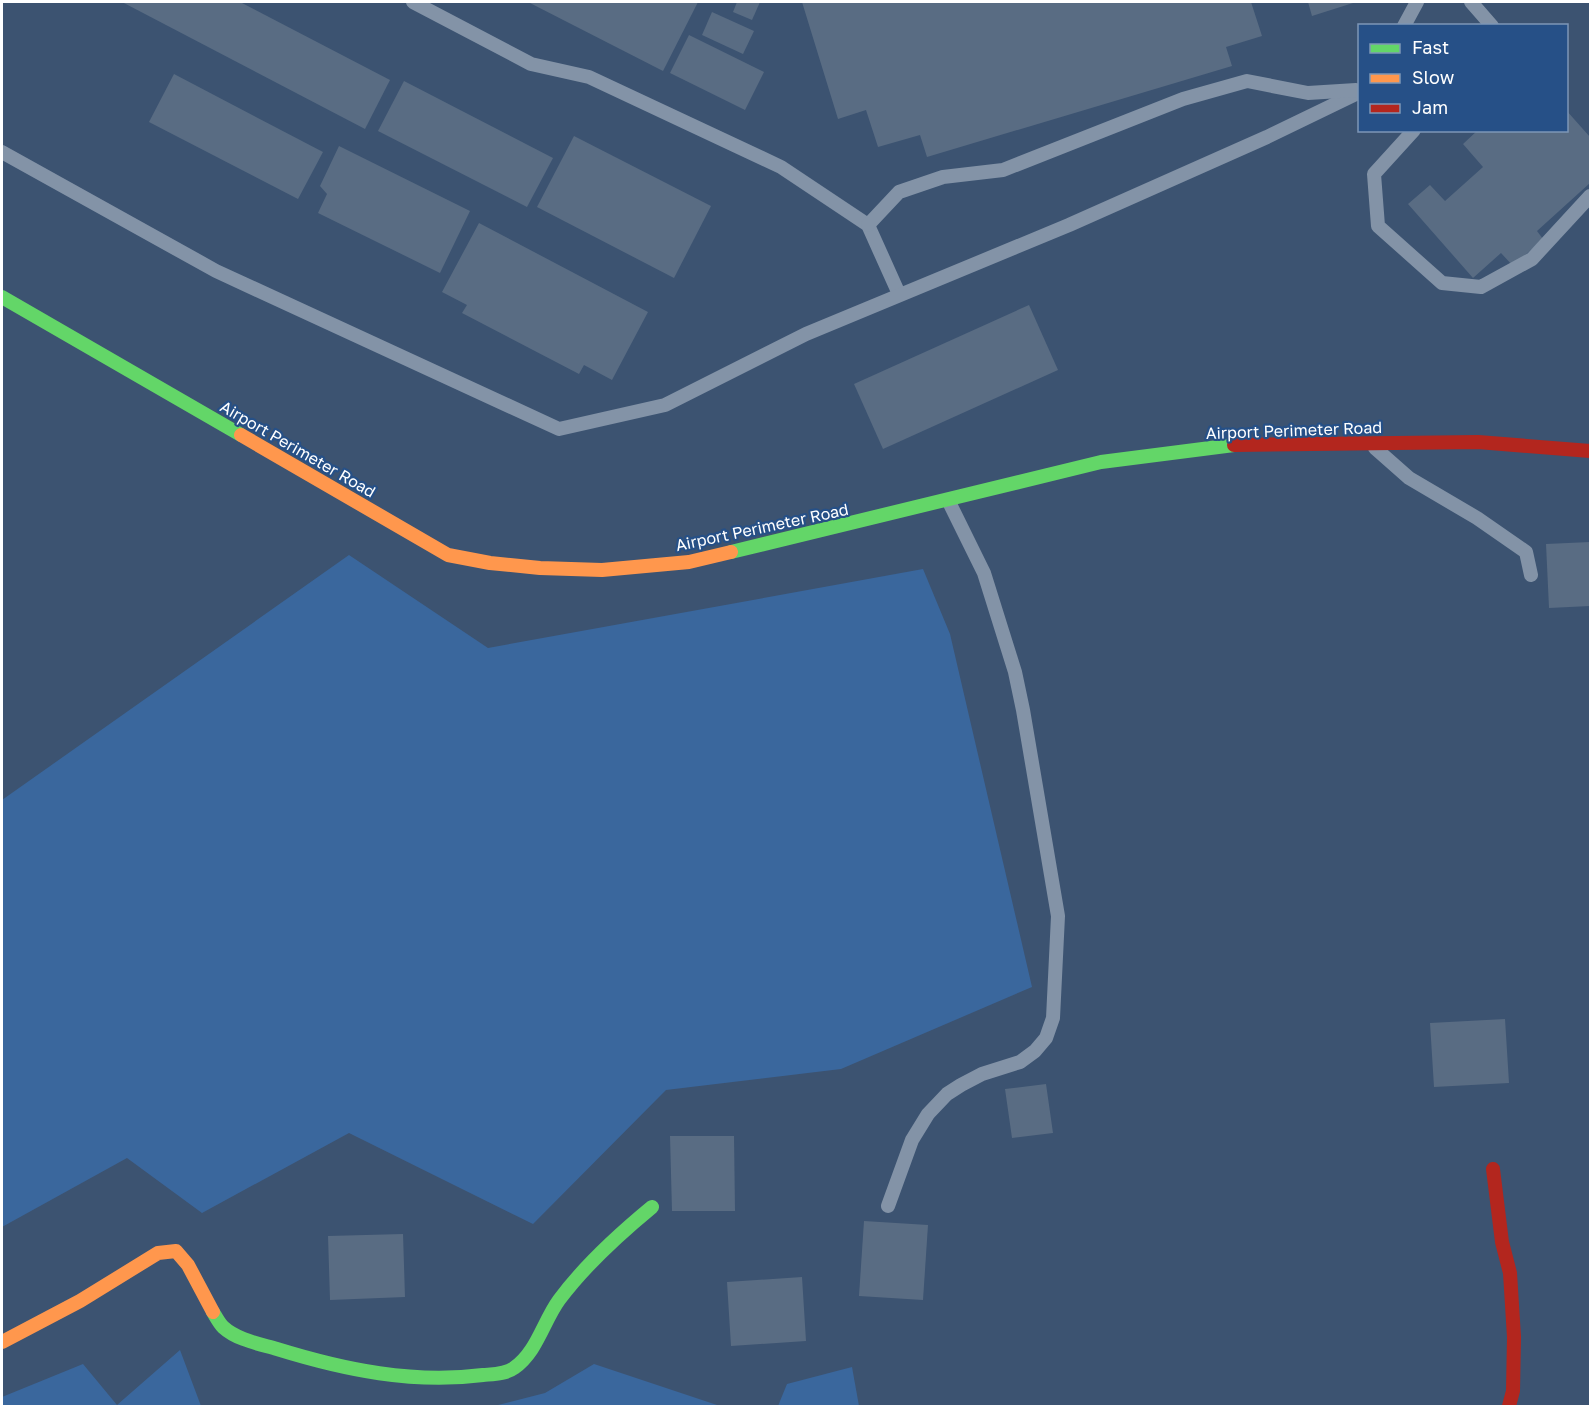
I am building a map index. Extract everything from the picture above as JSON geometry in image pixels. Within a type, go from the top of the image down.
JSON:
[{"type":"street","name":"Airport Perimeter Road","points":[[2,297],[448,555],[490,563],[540,568],[602,570],[689,562],[1101,462],[1225,445],[1478,442],[1590,451]]},
{"type":"street","points":[[1493,1169],[1502,1242],[1511,1284],[1514,1337],[1513,1391],[1509,1407]]},
{"type":"street","points":[[2,1342],[80,1301],[158,1253],[176,1251],[188,1265],[221,1326],[230,1334],[356,1371],[410,1378],[471,1378],[510,1371],[536,1342],[556,1305],[589,1264],[652,1207]]},
{"type":"lane","points":[[413,2],[531,64],[589,77],[782,166],[868,225],[899,294]]},
{"type":"lane","points":[[1405,24],[1417,2]]},
{"type":"lane","points":[[1471,2],[1490,24]]},
{"type":"lane","points":[[868,225],[899,192],[943,177],[1003,170],[1183,99],[1247,81],[1308,93],[1358,91]]},
{"type":"lane","points":[[2,152],[216,270],[559,429],[665,405],[806,334],[1070,225],[1267,137],[1358,92]]},
{"type":"lane","points":[[1412,132],[1374,174],[1378,226],[1442,283],[1481,287],[1532,259],[1590,196]]},
{"type":"lane","points":[[1370,444],[1409,478],[1478,518],[1526,552],[1531,575]]},
{"type":"lane","points":[[888,1206],[912,1140],[928,1114],[947,1094],[961,1085],[982,1074],[1020,1062],[1035,1051],[1046,1038],[1053,1018],[1058,916],[1023,710],[1015,672],[984,573],[948,500]]},
{"type":"shaded area","points":[[349,555],[488,648],[923,569],[950,634],[1032,987],[841,1069],[666,1090],[533,1224],[349,1133],[202,1213],[127,1158],[2,1227],[2,800]]},
{"type":"shaded area","points":[[180,1350],[201,1406],[2,1406],[2,1397],[83,1364],[117,1405]]},
{"type":"shaded area","points":[[594,1364],[720,1406],[494,1406],[545,1393]]},
{"type":"shaded area","points":[[852,1367],[859,1406],[778,1406],[787,1384]]},
{"type":"building","points":[[122,2],[240,2],[390,80],[365,129]]},
{"type":"building","points":[[528,2],[698,2],[663,71]]},
{"type":"building","points":[[737,2],[760,2],[752,20],[733,12]]},
{"type":"building","points":[[802,2],[1251,2],[1262,36],[1226,47],[1232,66],[927,157],[920,135],[878,147],[866,110],[838,119]]},
{"type":"building","points":[[1308,2],[1352,2],[1353,3],[1312,16]]},
{"type":"building","points":[[712,12],[754,31],[743,54],[702,35]]},
{"type":"building","points":[[689,35],[764,72],[745,110],[670,73]]},
{"type":"building","points":[[174,74],[323,152],[298,199],[149,122]]},
{"type":"building","points":[[404,81],[553,158],[527,207],[378,131]]},
{"type":"building","points":[[1568,112],[1590,137],[1590,183],[1537,231],[1543,239],[1513,266],[1501,253],[1473,278],[1408,204],[1430,185],[1445,201],[1483,167],[1463,144],[1476,132],[1568,132]]},
{"type":"building","points":[[574,136],[711,206],[674,278],[537,207]]},
{"type":"building","points":[[339,146],[470,211],[440,273],[318,213],[327,194],[320,186]]},
{"type":"building","points":[[479,223],[648,312],[612,380],[584,365],[579,374],[462,313],[467,305],[442,292]]},
{"type":"building","points":[[1029,305],[1058,370],[883,449],[854,384]]},
{"type":"building","points":[[1590,542],[1590,606],[1549,608],[1546,544]]},
{"type":"building","points":[[1505,1019],[1509,1083],[1434,1087],[1430,1023]]},
{"type":"building","points":[[1046,1084],[1053,1133],[1012,1138],[1005,1089]]},
{"type":"building","points":[[670,1136],[734,1136],[735,1211],[672,1211]]},
{"type":"building","points":[[864,1221],[928,1225],[923,1300],[859,1296]]},
{"type":"building","points":[[403,1234],[405,1297],[330,1300],[328,1236]]},
{"type":"building","points":[[802,1277],[806,1341],[731,1346],[727,1282]]},
{"type":"traffic: fast","points":[[2,297],[241,435]]},
{"type":"traffic: fast","points":[[731,552],[1101,462],[1234,445]]},
{"type":"traffic: fast","points":[[213,1312],[223,1327],[242,1338],[303,1357],[354,1369],[431,1378],[504,1373],[514,1368],[528,1354],[553,1309],[580,1275],[614,1240],[652,1207]]},
{"type":"traffic: slow","points":[[241,435],[448,555],[490,563],[540,568],[602,570],[689,562],[731,552]]},
{"type":"traffic: slow","points":[[2,1342],[80,1301],[158,1253],[176,1251],[188,1265],[213,1312]]},
{"type":"traffic: jam","points":[[1234,445],[1478,442],[1590,451]]},
{"type":"traffic: jam","points":[[1493,1169],[1502,1242],[1510,1273],[1514,1337],[1513,1391],[1509,1406]]}]
